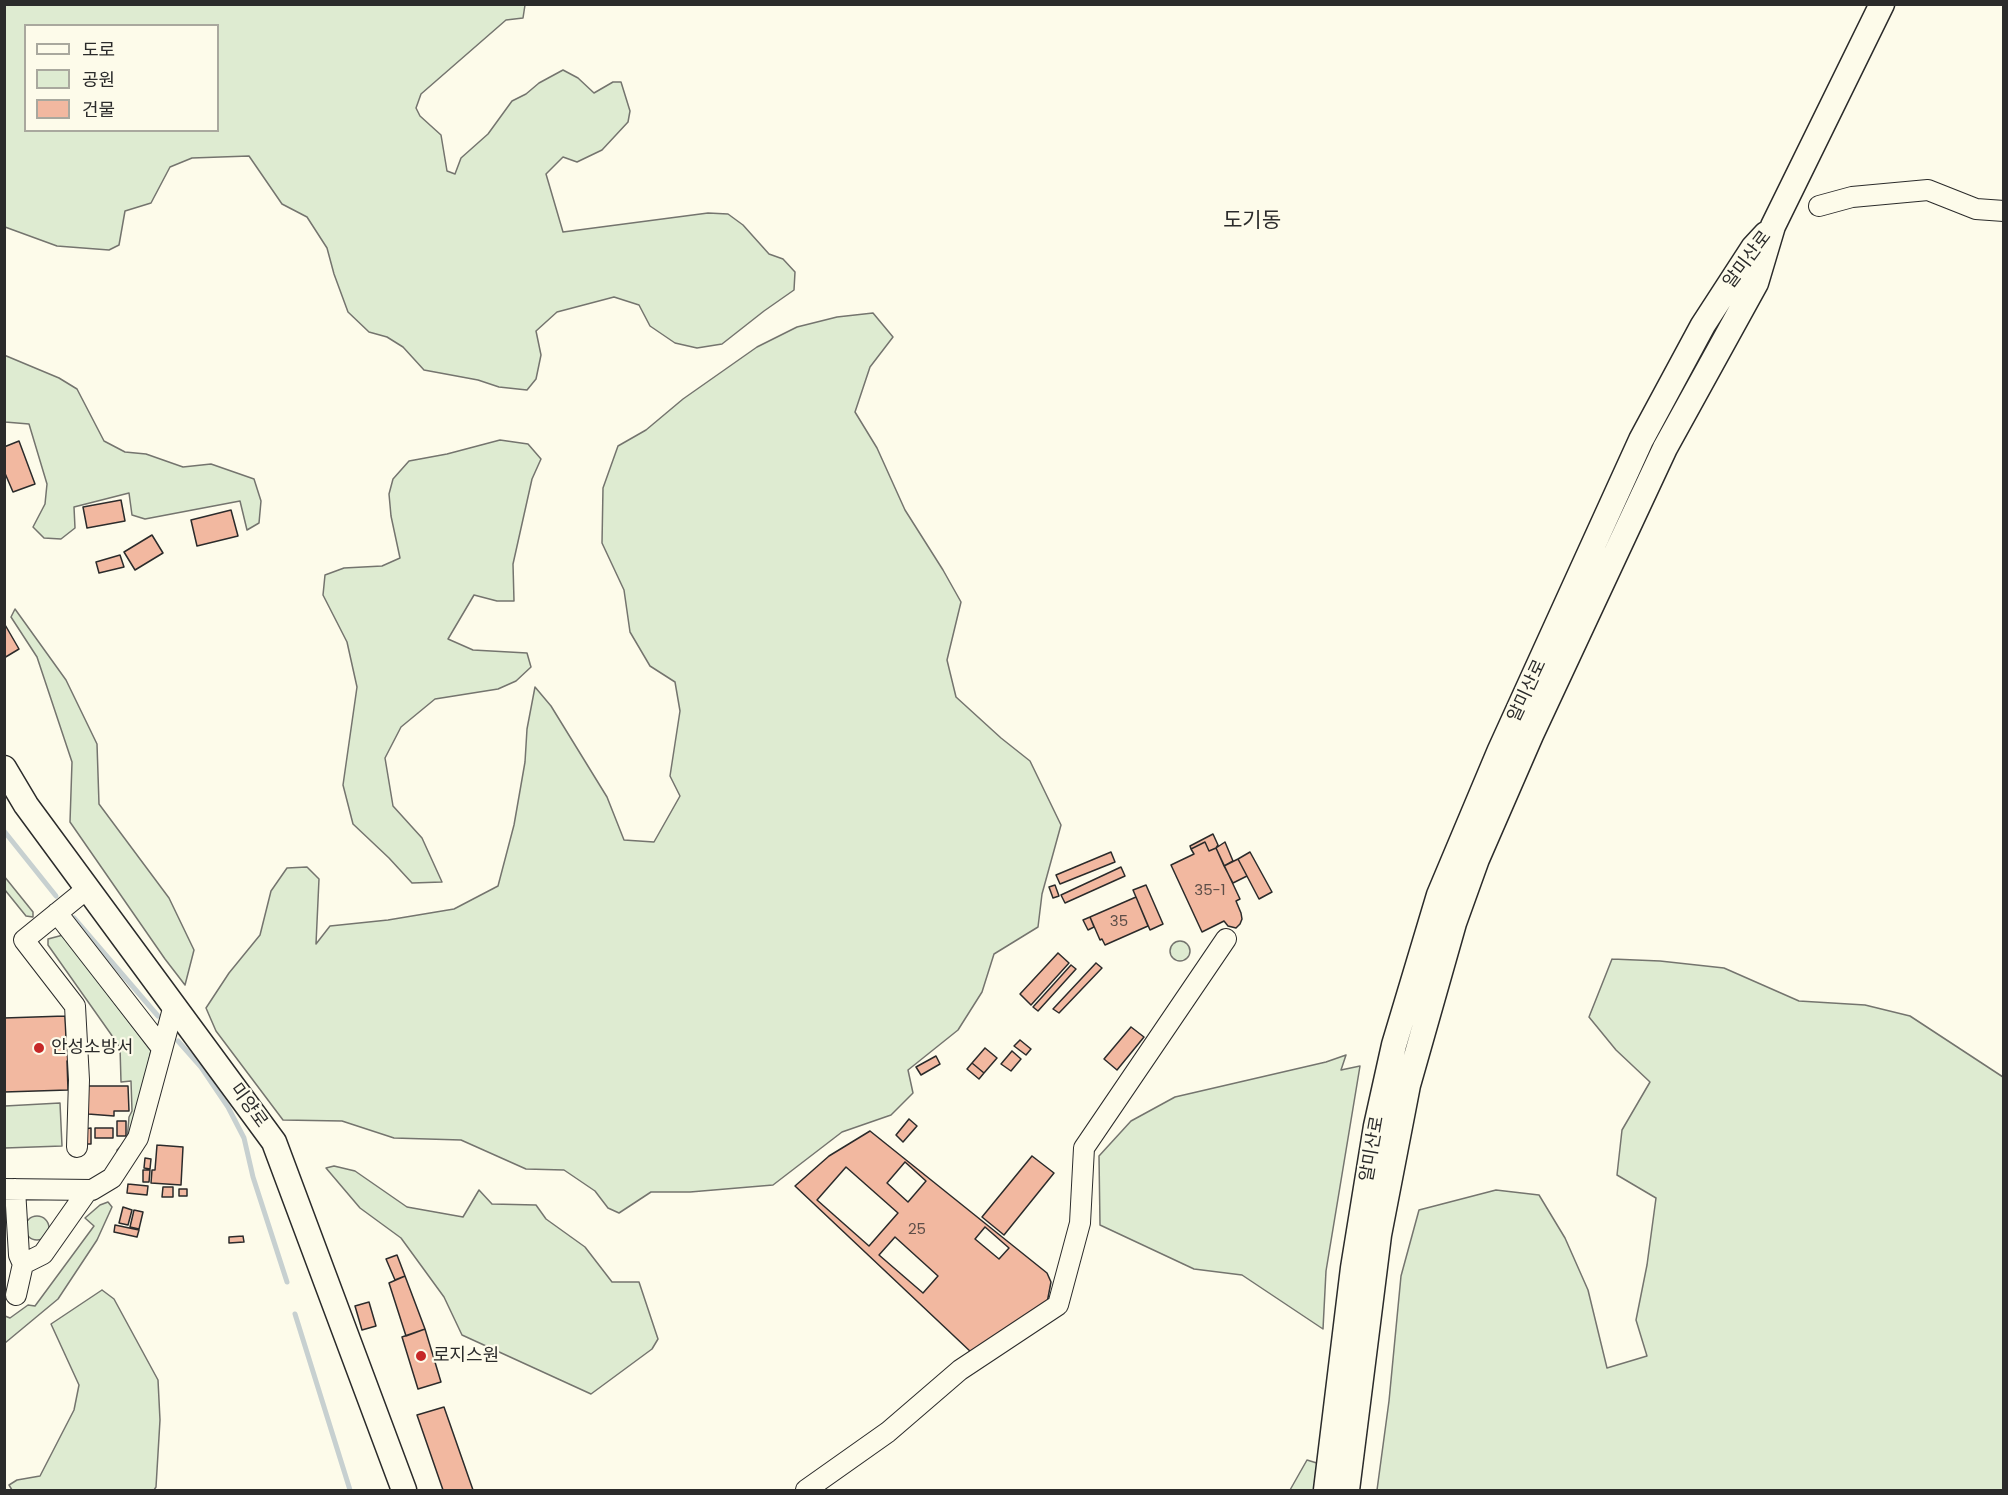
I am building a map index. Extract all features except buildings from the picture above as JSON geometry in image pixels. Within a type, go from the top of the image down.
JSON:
[{"type":"main road","points":[[1773,226],[1882,4]]},
{"type":"main road","name":"알미산로","points":[[1326,1491],[1353,1268],[1376,1126],[1394,1045],[1439,895],[1500,750],[1641,440],[1703,325],[1753,248],[1773,226]]},
{"type":"main road","name":"알미산로","points":[[1347,1491],[1379,1235],[1408,1085],[1454,922],[1477,859],[1531,735],[1665,448],[1756,283],[1773,226]]},
{"type":"main road","name":"미양로","points":[[4,768],[26,805],[274,1142],[404,1491]]},
{"type":"street","points":[[1819,206],[1852,197],[1928,190],[1976,209],[2004,211]]},
{"type":"street","points":[[77,1147],[79,1080],[75,1006],[24,940],[88,888]]},
{"type":"street","points":[[57,913],[162,1048]]},
{"type":"street","points":[[806,1491],[888,1432],[960,1370],[1058,1305],[1080,1223],[1084,1148],[1226,939]]},
{"type":"street","points":[[16,1295],[23,1264],[19,1254],[10,1190],[92,1190],[112,1178],[138,1138],[174,1005]]},
{"type":"street","points":[[23,1264],[43,1254],[88,1190]]},
{"type":"green space","points":[[5,4],[525,5],[523,18],[506,20],[421,94],[416,108],[420,116],[441,135],[447,171],[455,174],[461,158],[488,134],[512,101],[563,70],[578,78],[594,93],[613,82],[621,82],[630,111],[628,122],[602,150],[577,162],[563,157],[546,174],[563,232],[708,213],[728,214],[743,225],[769,254],[783,259],[795,272],[794,290],[722,344],[697,348],[675,343],[650,326],[639,305],[614,297],[557,312],[536,331],[541,355],[536,379],[527,390],[499,387],[478,380],[424,370],[403,347],[387,337],[369,332],[348,312],[327,248],[307,217],[282,204],[249,156],[192,158],[170,167],[151,203],[125,211],[119,245],[109,250],[57,246],[5,227]]},
{"type":"green space","points":[[873,313],[893,337],[870,367],[855,412],[877,448],[905,510],[961,602],[947,660],[956,697],[1030,761],[1061,825],[1042,894],[1038,927],[994,954],[982,992],[958,1030],[908,1070],[913,1093],[891,1115],[842,1132],[773,1185],[690,1192],[651,1192],[619,1213],[608,1208],[595,1191],[564,1170],[526,1169],[461,1140],[394,1138],[342,1121],[283,1120],[216,1031],[206,1008],[229,973],[260,935],[271,891],[287,868],[307,867],[319,879],[316,944],[330,926],[388,920],[454,909],[498,886],[514,825],[535,687],[551,706],[607,797],[624,840],[654,842],[680,796],[670,776],[680,711],[675,682],[650,666],[630,632],[624,590],[602,543],[603,488],[618,446],[646,430],[683,399],[757,347],[797,327],[837,317]]},
{"type":"green space","points":[[4,355],[59,378],[77,389],[104,441],[125,452],[146,454],[183,467],[211,464],[254,479],[261,501],[259,523],[247,530],[240,501],[145,519],[132,515],[129,493],[74,507],[75,528],[61,539],[44,538],[33,527],[45,504],[47,484],[29,424],[5,422]]},
{"type":"green space","points":[[500,440],[528,444],[541,459],[532,479],[513,564],[514,601],[497,601],[474,595],[448,639],[473,650],[527,653],[531,667],[516,681],[498,689],[435,699],[401,727],[385,758],[393,806],[422,838],[442,882],[412,883],[353,824],[343,785],[357,687],[347,642],[323,595],[325,575],[344,568],[382,566],[400,558],[389,494],[393,479],[409,461]]},
{"type":"green space","points":[[15,609],[66,680],[97,744],[99,804],[169,898],[194,950],[185,985],[70,822],[72,762],[37,657],[11,617]]},
{"type":"green space","points":[[4,876],[33,912],[33,917],[26,916],[5,890]]},
{"type":"green space","points":[[63,935],[151,1051],[134,1130],[118,1158],[117,1150],[127,1140],[129,1117],[132,1111],[131,1081],[121,1082],[120,1047],[48,945],[48,939]]},
{"type":"green space","points":[[1180,941],[1187,944],[1190,951],[1187,958],[1180,961],[1173,958],[1170,951],[1173,944]]},
{"type":"green space","points":[[1612,959],[1660,961],[1724,968],[1799,1001],[1865,1005],[1910,1016],[2003,1077],[2003,1490],[1377,1490],[1389,1401],[1401,1276],[1419,1210],[1496,1190],[1539,1195],[1565,1238],[1588,1290],[1607,1368],[1647,1356],[1636,1320],[1647,1265],[1656,1198],[1617,1175],[1622,1130],[1650,1082],[1616,1050],[1589,1017]]},
{"type":"green space","points":[[1346,1055],[1341,1070],[1360,1066],[1326,1271],[1323,1329],[1242,1275],[1194,1269],[1100,1225],[1099,1156],[1131,1121],[1175,1097],[1326,1062]]},
{"type":"green space","points":[[60,1103],[62,1146],[5,1148],[5,1106]]},
{"type":"green space","points":[[334,1166],[355,1171],[407,1207],[463,1217],[479,1190],[492,1204],[536,1205],[546,1219],[585,1247],[612,1282],[639,1282],[658,1339],[652,1349],[591,1394],[462,1335],[444,1297],[401,1238],[360,1208],[326,1168]]},
{"type":"green space","points":[[108,1202],[112,1207],[97,1240],[58,1299],[5,1343],[5,1316],[10,1318],[28,1305],[35,1306],[94,1226],[85,1218],[100,1205]]},
{"type":"green space","points":[[37,1216],[46,1219],[49,1228],[46,1237],[37,1240],[28,1237],[25,1228],[28,1219]]},
{"type":"green space","points":[[102,1290],[114,1299],[158,1380],[160,1420],[156,1487],[154,1490],[12,1490],[9,1485],[17,1480],[40,1476],[74,1410],[79,1385],[51,1324]]},
{"type":"green space","points":[[1307,1460],[1320,1464],[1316,1490],[1290,1490]]},
{"type":"waterway","points":[[4,831],[56,896]]},
{"type":"waterway","points":[[74,918],[158,1016]]},
{"type":"waterway","points":[[178,1041],[201,1067],[228,1107],[244,1138],[253,1177],[287,1282]]},
{"type":"waterway","points":[[295,1314],[350,1490]]},
{"type":"place","name":"안성소방서","points":[[39,1048]]},
{"type":"place","name":"로지스원","points":[[421,1356]]},
{"type":"district","name":"도기동","points":[[1252,222]]}]
